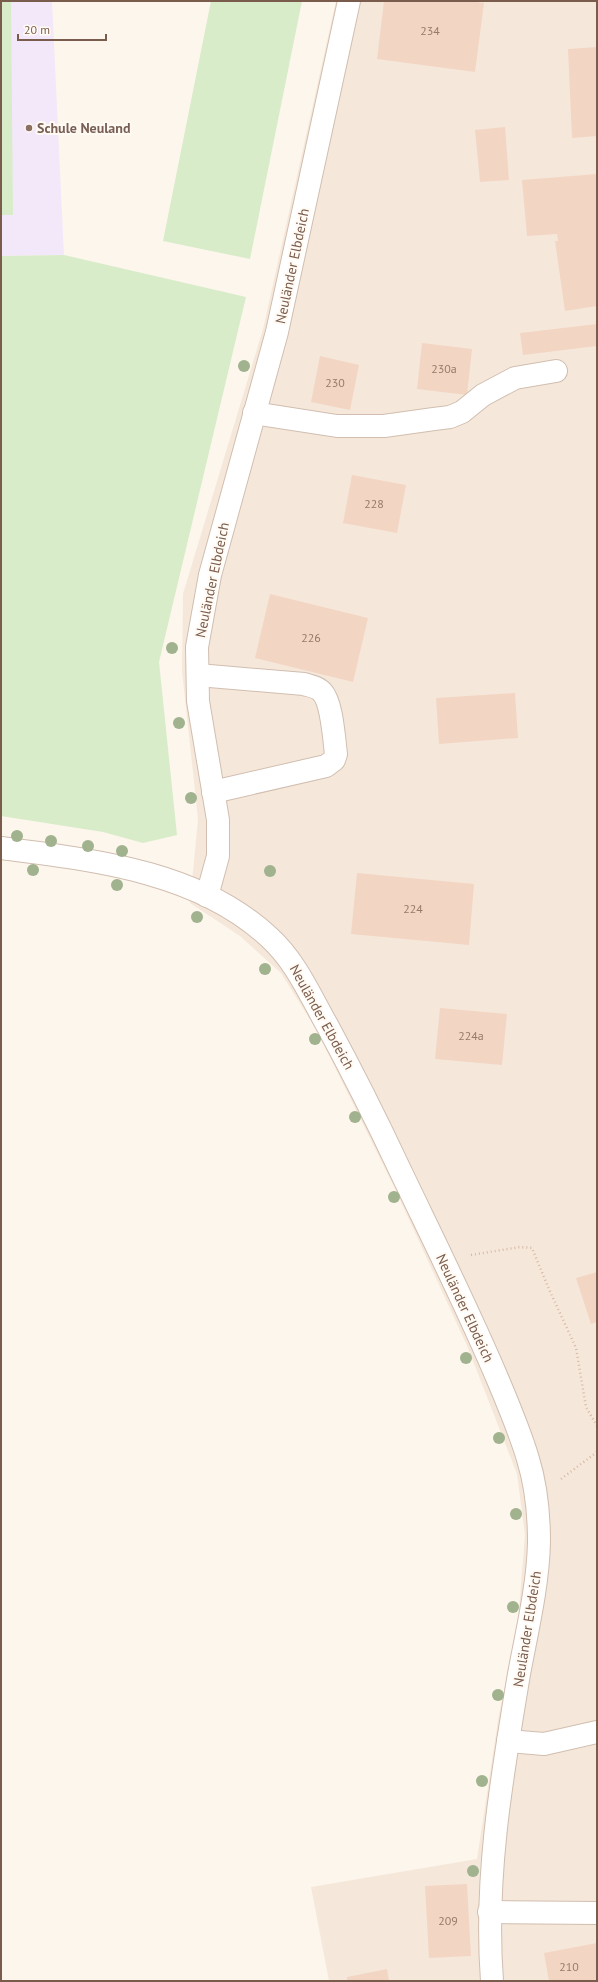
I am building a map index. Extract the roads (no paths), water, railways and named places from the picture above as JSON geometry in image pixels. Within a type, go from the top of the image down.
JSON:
[{"type":"street","name":"Neuländer Elbdeich","points":[[349,1],[277,332],[210,575],[197,647],[198,701],[218,820],[218,856],[207,896],[241,915],[269,937],[288,958],[301,977],[358,1082],[482,1342],[510,1408],[528,1458],[535,1488],[539,1544],[536,1579],[508,1741],[493,1840],[489,1912],[492,1981]]},
{"type":"street","points":[[254,412],[337,426],[384,426],[450,417],[462,412],[483,395],[501,384],[515,378],[556,371]]},
{"type":"street","points":[[198,675],[304,684],[314,687],[322,692],[328,703],[336,754],[331,764],[326,766],[213,792]]},
{"type":"street","points":[[1,848],[89,860],[118,866],[171,880],[207,896]]},
{"type":"street","points":[[508,1741],[544,1744],[597,1732]]},
{"type":"street","points":[[489,1912],[597,1913]]},
{"type":"place","name":"Schule Neuland","points":[[29,128]]}]
